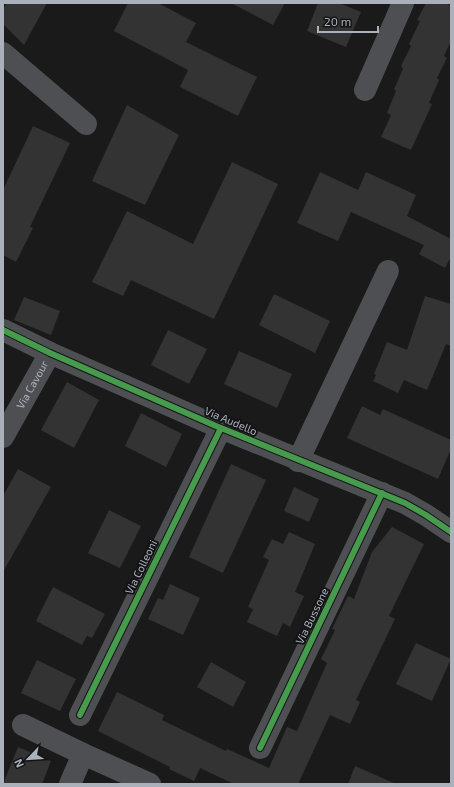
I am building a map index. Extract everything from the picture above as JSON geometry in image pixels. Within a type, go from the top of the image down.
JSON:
[{"type":"street","points":[[366,90],[403,3]]},
{"type":"street","points":[[3,53],[86,124]]},
{"type":"street","points":[[298,461],[388,271]]},
{"type":"street","name":"Via Audello","points":[[3,330],[50,353],[221,428],[298,461],[405,503],[451,532]]},
{"type":"street","name":"Via Cavour","points":[[3,437],[50,353]]},
{"type":"street","name":"Via Colleoni","points":[[80,715],[221,428]]},
{"type":"street","name":"Via Bussone","points":[[260,748],[382,493]]},
{"type":"street","points":[[23,725],[150,784]]},
{"type":"street","points":[[70,784],[83,754]]},
{"type":"building","points":[[7,3],[47,3],[24,45],[3,24],[3,9]]},
{"type":"building","points":[[128,3],[158,3],[196,23],[186,42],[257,77],[238,116],[180,87],[188,70],[114,31]]},
{"type":"building","points":[[231,3],[285,3],[273,25]]},
{"type":"building","points":[[318,3],[339,3],[361,12],[346,47],[307,31]]},
{"type":"building","points":[[426,3],[445,3],[451,6],[451,41],[444,56],[447,58],[437,78],[439,80],[429,103],[432,104],[411,150],[381,137],[391,115],[387,113],[396,91],[394,89],[403,69],[401,66],[411,46],[409,44],[420,21],[417,20]]},
{"type":"building","points":[[127,105],[179,135],[145,205],[92,181]]},
{"type":"building","points":[[33,126],[70,143],[30,227],[33,228],[16,262],[3,255],[3,190]]},
{"type":"building","points":[[232,162],[278,184],[214,319],[131,280],[123,296],[92,282],[127,211],[193,244]]},
{"type":"building","points":[[320,172],[358,190],[366,172],[416,195],[407,216],[451,239],[451,257],[445,268],[419,254],[424,245],[351,212],[338,241],[297,223]]},
{"type":"building","points":[[274,294],[330,321],[315,353],[259,325]]},
{"type":"building","points":[[425,296],[451,304],[451,346],[446,344],[427,390],[404,380],[398,393],[373,381],[376,375],[374,374],[387,342],[407,350]]},
{"type":"building","points":[[24,297],[60,311],[51,335],[14,320]]},
{"type":"building","points":[[168,330],[207,349],[189,384],[151,365]]},
{"type":"building","points":[[239,351],[292,374],[277,408],[224,384]]},
{"type":"building","points":[[67,382],[99,400],[74,448],[41,430]]},
{"type":"building","points":[[362,406],[380,415],[383,409],[451,440],[451,449],[438,479],[347,438]]},
{"type":"building","points":[[141,413],[182,434],[166,467],[125,446]]},
{"type":"building","points":[[231,464],[266,480],[223,573],[189,557]]},
{"type":"building","points":[[18,469],[51,487],[3,572],[3,496]]},
{"type":"building","points":[[294,487],[319,499],[309,522],[284,511]]},
{"type":"building","points":[[109,510],[141,526],[120,568],[88,553]]},
{"type":"building","points":[[392,527],[424,544],[389,616],[395,619],[356,700],[360,702],[350,724],[330,715],[299,782],[302,784],[234,784],[200,768],[194,781],[169,769],[170,767],[98,731],[117,692],[164,715],[162,720],[226,751],[227,749],[269,768],[287,727],[297,731],[327,663],[321,659],[335,630],[332,629],[348,596],[354,599],[372,552]]},
{"type":"building","points":[[289,532],[315,544],[295,592],[304,596],[290,627],[283,623],[277,636],[247,622],[253,609],[248,607],[269,560],[263,557],[272,539],[283,544]]},
{"type":"building","points":[[170,584],[200,598],[183,635],[148,619],[158,598],[163,600]]},
{"type":"building","points":[[53,587],[105,614],[92,638],[87,636],[82,645],[36,621]]},
{"type":"building","points":[[416,643],[451,659],[432,701],[396,684]]},
{"type":"building","points":[[37,660],[76,679],[60,711],[21,693]]},
{"type":"building","points":[[211,662],[246,682],[233,707],[197,687]]},
{"type":"building","points":[[18,747],[51,761],[42,784],[3,784]]},
{"type":"building","points":[[355,766],[396,784],[348,784]]},
{"type":"cycle path","points":[[3,330],[50,353],[216,426],[405,503],[451,532]]},
{"type":"cycle path","points":[[80,715],[221,428]]},
{"type":"cycle path","points":[[260,748],[382,493]]}]
